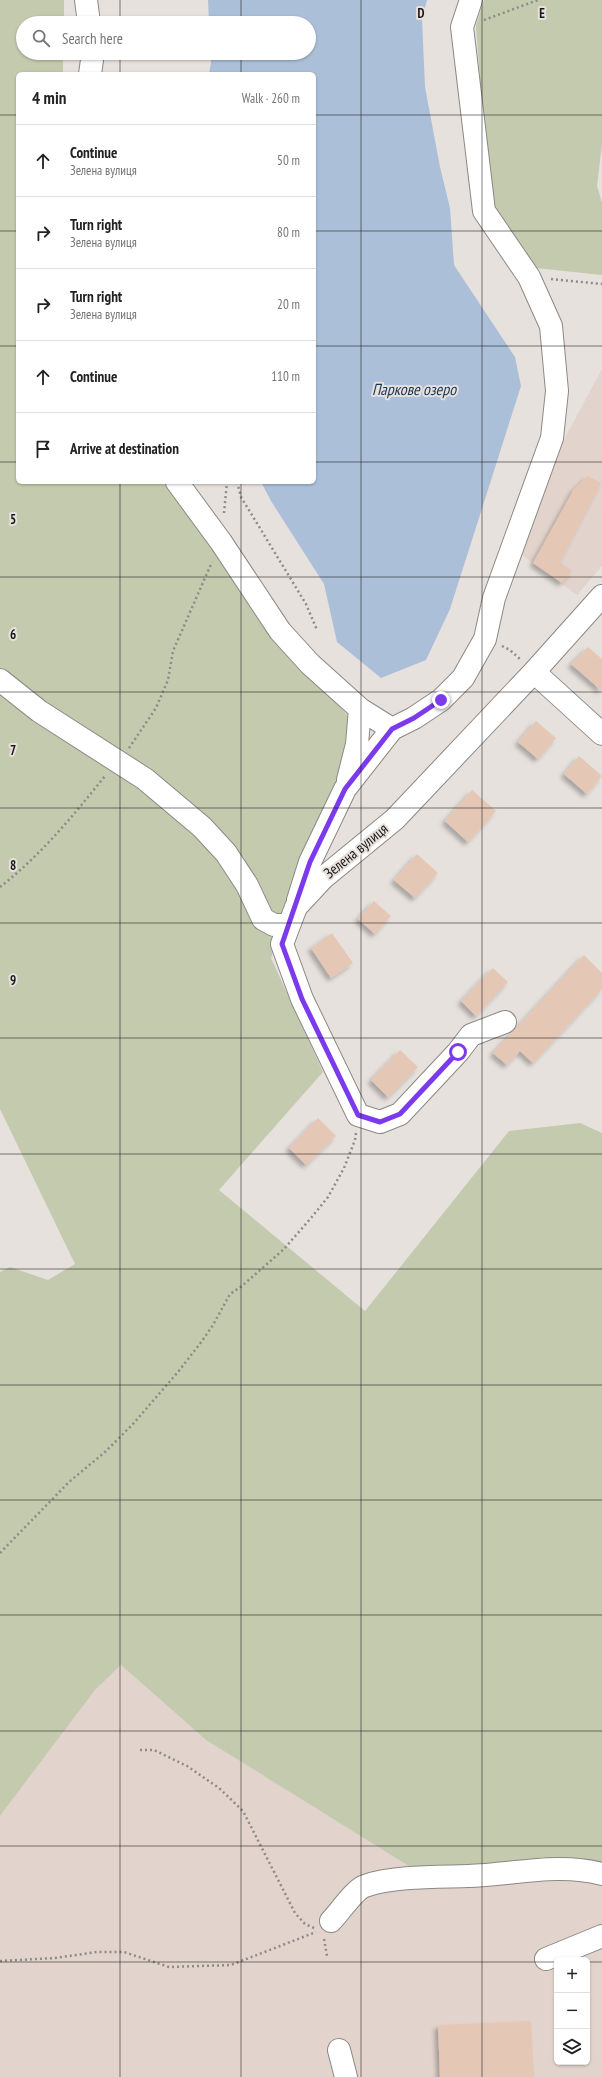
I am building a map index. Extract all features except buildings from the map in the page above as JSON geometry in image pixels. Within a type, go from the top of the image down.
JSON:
[{"type":"street","points":[[86,0],[88,16]]},
{"type":"street","points":[[345,789],[392,729],[414,718],[441,700],[463,678],[485,639],[494,598],[552,438],[557,391],[551,326],[528,277],[484,211],[462,28],[470,0]]},
{"type":"street","points":[[90,72],[92,60]]},
{"type":"street","points":[[178,484],[221,542],[280,631],[310,664],[360,709],[392,729]]},
{"type":"street","name":"Зелена вулиця","points":[[358,1115],[302,999],[282,944],[292,916],[323,878],[395,819],[534,672],[602,596]]},
{"type":"street","points":[[534,672],[602,734]]},
{"type":"street","points":[[0,680],[39,711],[145,779],[216,841],[247,885],[263,919],[274,925],[292,916],[310,862],[345,789],[357,744],[360,709]]},
{"type":"street","points":[[358,1115],[380,1122],[400,1114],[458,1052],[471,1035],[505,1022]]},
{"type":"street","points":[[326,1926],[364,1886],[388,1881],[440,1876],[469,1876],[540,1869],[588,1870],[602,1874]]},
{"type":"street","points":[[546,1959],[602,1936]]},
{"type":"street","points":[[339,2050],[346,2077]]},
{"type":"path","points":[[462,28],[538,0]]},
{"type":"path","points":[[528,277],[602,284]]},
{"type":"path","points":[[238,484],[241,497],[306,604],[317,630]]},
{"type":"path","points":[[0,887],[39,851],[74,815],[117,762],[156,708],[168,680],[173,651],[221,542]]},
{"type":"path","points":[[485,639],[510,650],[534,672]]},
{"type":"path","points":[[0,1553],[69,1482],[105,1452],[133,1424],[178,1372],[202,1341],[213,1325],[230,1294],[242,1286],[284,1249],[311,1218],[328,1197],[344,1168],[355,1140],[358,1115]]},
{"type":"path","points":[[140,1750],[154,1750],[187,1766],[219,1788],[243,1811],[295,1913],[305,1924],[326,1926]]},
{"type":"path","points":[[326,1926],[325,1941],[328,1956]]},
{"type":"path","points":[[0,1961],[55,1958],[97,1952],[124,1952],[169,1967],[231,1965],[295,1942],[326,1926]]},
{"type":"shaded area","points":[[602,369],[602,566],[577,595],[519,553],[550,465]]},
{"type":"shaded area","points":[[121,1665],[206,1740],[420,1873],[602,1861],[602,2077],[0,2077],[0,1816],[95,1690]]},
{"type":"green space","points":[[0,0],[64,0],[64,16],[16,16],[16,60],[63,60],[63,72],[16,72],[16,484],[167,484],[272,628],[349,717],[350,749],[271,958],[323,1072],[219,1190],[365,1311],[509,1131],[580,1123],[602,1133],[602,1861],[420,1873],[206,1740],[121,1665],[95,1690],[0,1816],[0,1272],[10,1267],[48,1280],[75,1264],[0,1109]]},
{"type":"green space","points":[[484,0],[602,0],[602,144],[597,186],[602,203],[602,275],[526,267],[488,193],[476,25]]},
{"type":"water","name":"Паркове озеро","points":[[208,0],[427,0],[422,19],[425,87],[440,167],[450,208],[454,265],[515,357],[521,386],[450,609],[426,660],[381,678],[337,642],[324,584],[271,501],[262,484],[316,484],[316,72],[209,72],[211,60],[316,60],[316,16],[209,16]]},
{"type":"route","points":[[441,700],[414,718],[392,729],[345,789],[310,862],[296,907],[282,944],[302,999],[358,1115],[380,1122],[400,1114],[458,1052]]}]
